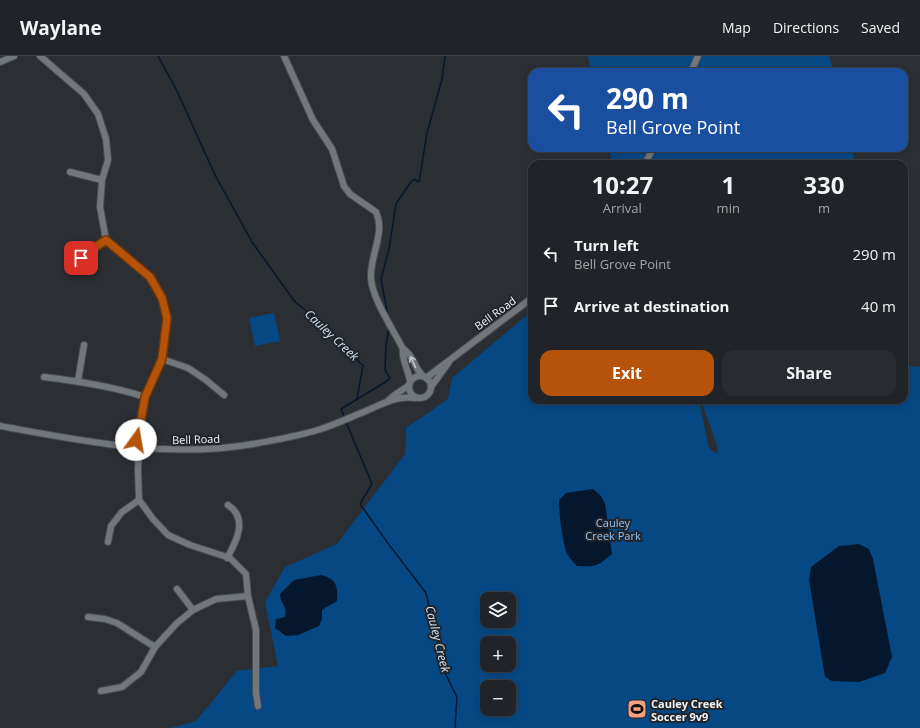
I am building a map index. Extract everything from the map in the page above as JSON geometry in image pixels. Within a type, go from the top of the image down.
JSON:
[{"type":"street","points":[[0,62],[14,56]]},
{"type":"street","points":[[40,56],[84,94],[98,114],[106,139],[108,160],[102,180],[100,207],[106,240],[150,277],[162,298],[167,318],[162,359],[145,397],[141,420],[137,425],[136,440],[139,448],[139,500],[153,519],[168,535],[190,545],[227,558],[246,574],[248,596],[256,630],[256,693],[258,706]]},
{"type":"street","points":[[284,56],[314,120],[332,149],[344,186],[350,194],[376,212],[380,224],[372,260],[372,286],[376,297],[403,349],[408,352],[417,371],[424,377],[431,387]]},
{"type":"street","points":[[693,68],[698,56]]},
{"type":"street","points":[[70,172],[102,180]]},
{"type":"street","points":[[68,269],[106,240]]},
{"type":"street","name":"Bell Road","points":[[388,401],[404,389],[415,377],[424,377],[451,359],[528,301]]},
{"type":"street","points":[[78,381],[84,345]]},
{"type":"street","points":[[403,349],[402,354],[409,375],[409,392],[415,398]]},
{"type":"street","points":[[162,359],[188,368],[206,380],[224,395]]},
{"type":"street","name":"Bell Road","points":[[0,426],[88,442],[139,448],[180,450],[213,449],[252,445],[322,429],[388,401],[407,397],[422,399],[431,391],[431,387],[451,359]]},
{"type":"street","points":[[44,377],[78,381],[131,392],[145,397]]},
{"type":"street","points":[[108,542],[110,526],[122,512],[139,500]]},
{"type":"street","points":[[227,558],[236,542],[239,526],[238,515],[234,509],[228,505]]},
{"type":"street","points":[[177,589],[193,610]]},
{"type":"street","points":[[101,691],[122,687],[141,672],[155,647],[177,623],[193,610],[216,600],[248,596]]},
{"type":"street","points":[[88,617],[105,619],[117,623],[155,647]]},
{"type":"green space","points":[[588,56],[829,56],[833,68],[590,68]]},
{"type":"green space","points":[[610,152],[853,152],[854,160],[611,160]]},
{"type":"green space","points":[[274,313],[280,341],[255,346],[249,318]]},
{"type":"green space","name":"Cauley Creek Park","points":[[528,314],[528,404],[700,404],[709,449],[718,454],[717,445],[702,404],[908,404],[908,366],[920,367],[920,728],[171,728],[196,721],[237,671],[278,666],[265,602],[285,567],[337,544],[405,454],[406,428],[448,399],[452,378]]},
{"type":"shaded area","points":[[593,489],[600,495],[605,503],[612,554],[596,565],[577,566],[566,551],[561,526],[559,500],[566,493]]},
{"type":"shaded area","points":[[859,544],[869,549],[873,559],[892,657],[885,673],[859,682],[832,681],[825,677],[809,580],[811,567],[839,546]]},
{"type":"shaded area","points":[[321,575],[330,578],[335,584],[337,601],[322,610],[322,619],[319,626],[298,635],[286,636],[275,628],[276,619],[285,617],[286,613],[280,594],[294,580]]},
{"type":"waterway","name":"Cauley Creek","points":[[158,56],[177,91],[215,175],[252,242],[295,302],[321,322],[363,365],[357,399]]},
{"type":"waterway","points":[[388,316],[381,279],[389,249],[396,204],[414,179],[419,182],[427,133],[442,79],[445,56]]},
{"type":"waterway","points":[[345,418],[341,409],[390,378],[385,370],[386,345],[389,328]]},
{"type":"waterway","name":"Cauley Creek","points":[[346,422],[372,484],[360,504],[426,593],[444,671],[457,697],[455,728]]},
{"type":"place","name":"Cauley Creek Soccer 9v9","points":[[637,709]]},
{"type":"route","points":[[81,258],[106,240],[150,277],[162,298],[167,318],[162,359],[145,397],[141,420],[137,425],[136,440]]}]
